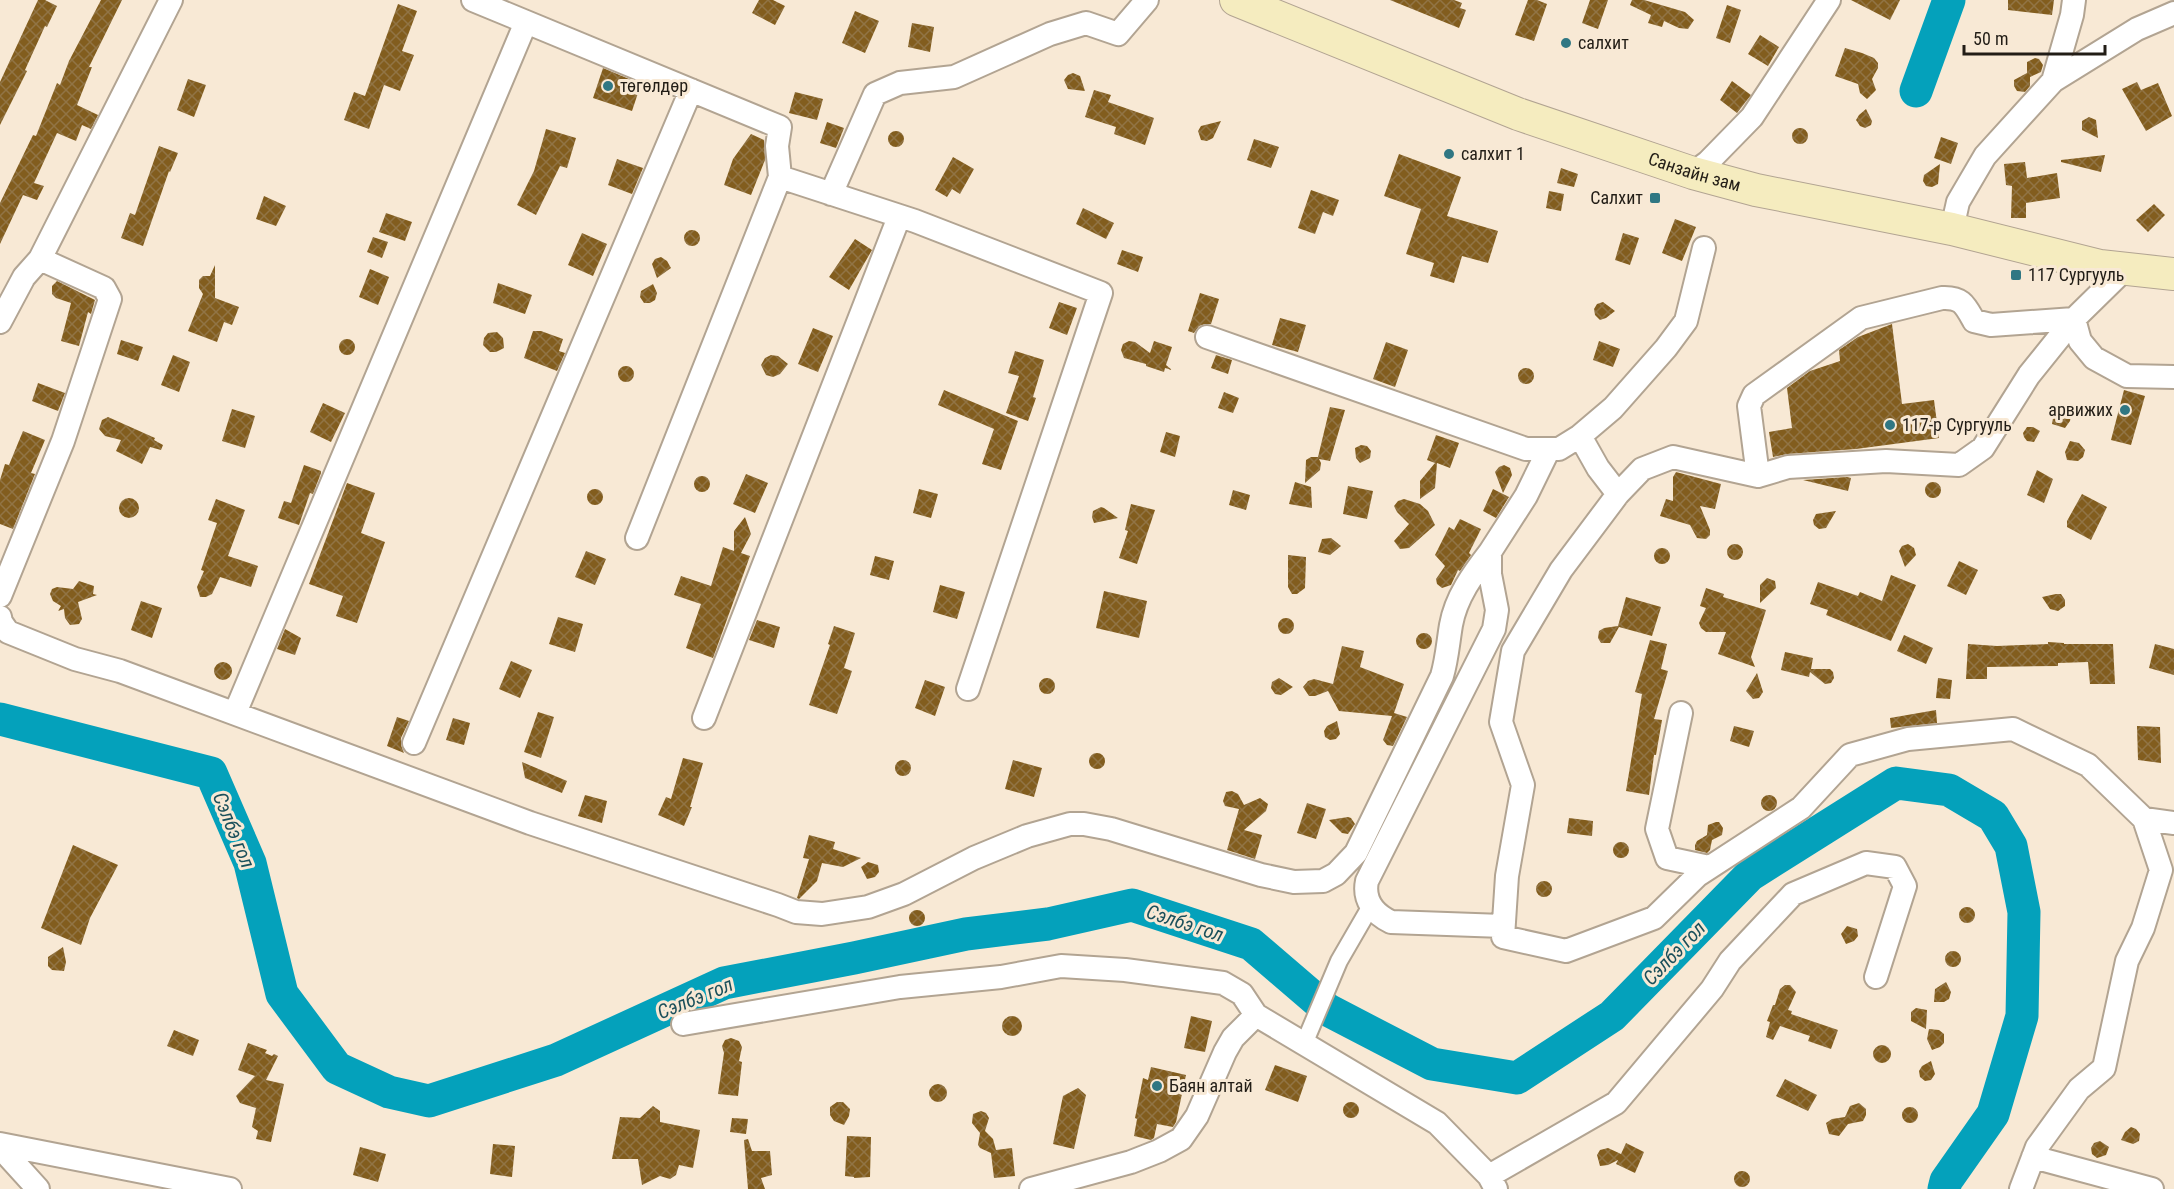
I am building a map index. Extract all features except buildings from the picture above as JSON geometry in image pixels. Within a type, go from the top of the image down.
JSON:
[{"type":"main road","name":"Санзайн зам","points":[[1236,0],[1275,6],[1518,114],[1694,173],[1756,190],[1952,229],[2100,266],[2174,274]]},
{"type":"street","points":[[0,322],[24,277],[40,259],[171,0]]},
{"type":"street","points":[[473,0],[780,127],[777,146],[780,177],[637,538]]},
{"type":"street","points":[[831,194],[875,94],[900,83],[954,77],[1050,34],[1086,23],[1118,34],[1147,0]]},
{"type":"street","points":[[1694,173],[1708,162],[1752,117],[1829,0]]},
{"type":"street","points":[[2053,81],[2072,15],[2074,0]]},
{"type":"street","points":[[1952,229],[1958,202],[1985,156],[2053,81],[2138,29],[2174,13]]},
{"type":"street","points":[[235,713],[526,22]]},
{"type":"street","points":[[414,743],[691,90]]},
{"type":"street","points":[[780,177],[915,221],[1101,293],[968,689]]},
{"type":"street","points":[[704,718],[899,217]]},
{"type":"street","points":[[1207,337],[1526,449],[1559,449],[1580,436],[1613,408],[1666,348],[1686,321],[1704,248]]},
{"type":"street","points":[[0,596],[63,441],[110,299],[104,288],[40,259]]},
{"type":"street","points":[[2020,1189],[2037,1147],[2079,1089],[2104,1068],[2127,961],[2167,873],[2144,819],[2088,765],[2013,729],[1908,739],[1850,755],[1800,808],[1698,875],[1654,918],[1566,951],[1503,937],[1507,876],[1523,785],[1501,722],[1513,651],[1561,570],[1618,494],[1642,469],[1673,457],[1758,476],[1788,467],[1886,461],[1959,465],[1983,448],[2029,375],[2074,320],[2125,269]]},
{"type":"street","points":[[1758,476],[1749,406],[1752,398],[1861,318],[1954,297],[1964,304],[1974,321],[1991,325],[2074,320]]},
{"type":"street","points":[[2074,320],[2080,341],[2094,358],[2127,376],[2174,377]]},
{"type":"street","points":[[1580,436],[1598,468],[1618,494]]},
{"type":"street","points":[[0,617],[8,632],[75,659],[120,671],[530,823],[796,912],[822,914],[868,907],[904,894],[974,858],[1027,836],[1077,824],[1112,829],[1261,875],[1294,882],[1323,881],[1336,874],[1356,853],[1442,676],[1448,652],[1451,623],[1461,593],[1526,496],[1549,449]]},
{"type":"street","points":[[1490,552],[1497,610],[1494,629],[1367,881],[1365,892],[1375,914],[1391,922],[1503,926]]},
{"type":"street","points":[[1681,713],[1658,829],[1667,858],[1709,867]]},
{"type":"street","points":[[2144,819],[2174,823]]},
{"type":"street","points":[[683,1024],[900,987],[1001,977],[1060,966],[1125,970],[1223,983],[1242,994],[1256,1015],[1437,1123],[1493,1182],[1616,1103],[1712,989],[1730,961],[1793,894],[1866,863],[1895,867],[1905,886],[1876,977]]},
{"type":"street","points":[[1304,1044],[1339,961],[1372,904]]},
{"type":"street","points":[[1031,1189],[1131,1162],[1181,1139],[1197,1116],[1233,1038],[1256,1015]]},
{"type":"street","points":[[0,1145],[38,1189]]},
{"type":"street","points":[[0,1145],[230,1189]]},
{"type":"street","points":[[2033,1157],[2152,1189]]},
{"type":"waterway","points":[[1916,91],[1949,0]]},
{"type":"waterway","name":"Сэлбэ гол","points":[[0,719],[211,773],[250,863],[282,994],[337,1068],[389,1092],[429,1101],[556,1060],[724,983],[966,934],[1048,924],[1132,905],[1251,944],[1328,1010],[1432,1064],[1517,1078],[1612,1016],[1750,875],[1896,783],[1949,790],[1993,816],[2011,846],[2024,912],[2022,1016],[1993,1114],[1946,1181],[1944,1189]]},
{"type":"place","name":"салхит","points":[[1566,43]]},
{"type":"place","name":"төгөлдөр","points":[[608,86]]},
{"type":"place","name":"салхит 1","points":[[1449,154]]},
{"type":"place","name":"Салхит","points":[[1655,198]]},
{"type":"place","name":"117 Сургууль","points":[[2016,275]]},
{"type":"place","name":"арвижих","points":[[2125,410]]},
{"type":"place","name":"117-р Сургууль","points":[[1890,425]]},
{"type":"place","name":"Баян алтай","points":[[1157,1086]]}]
